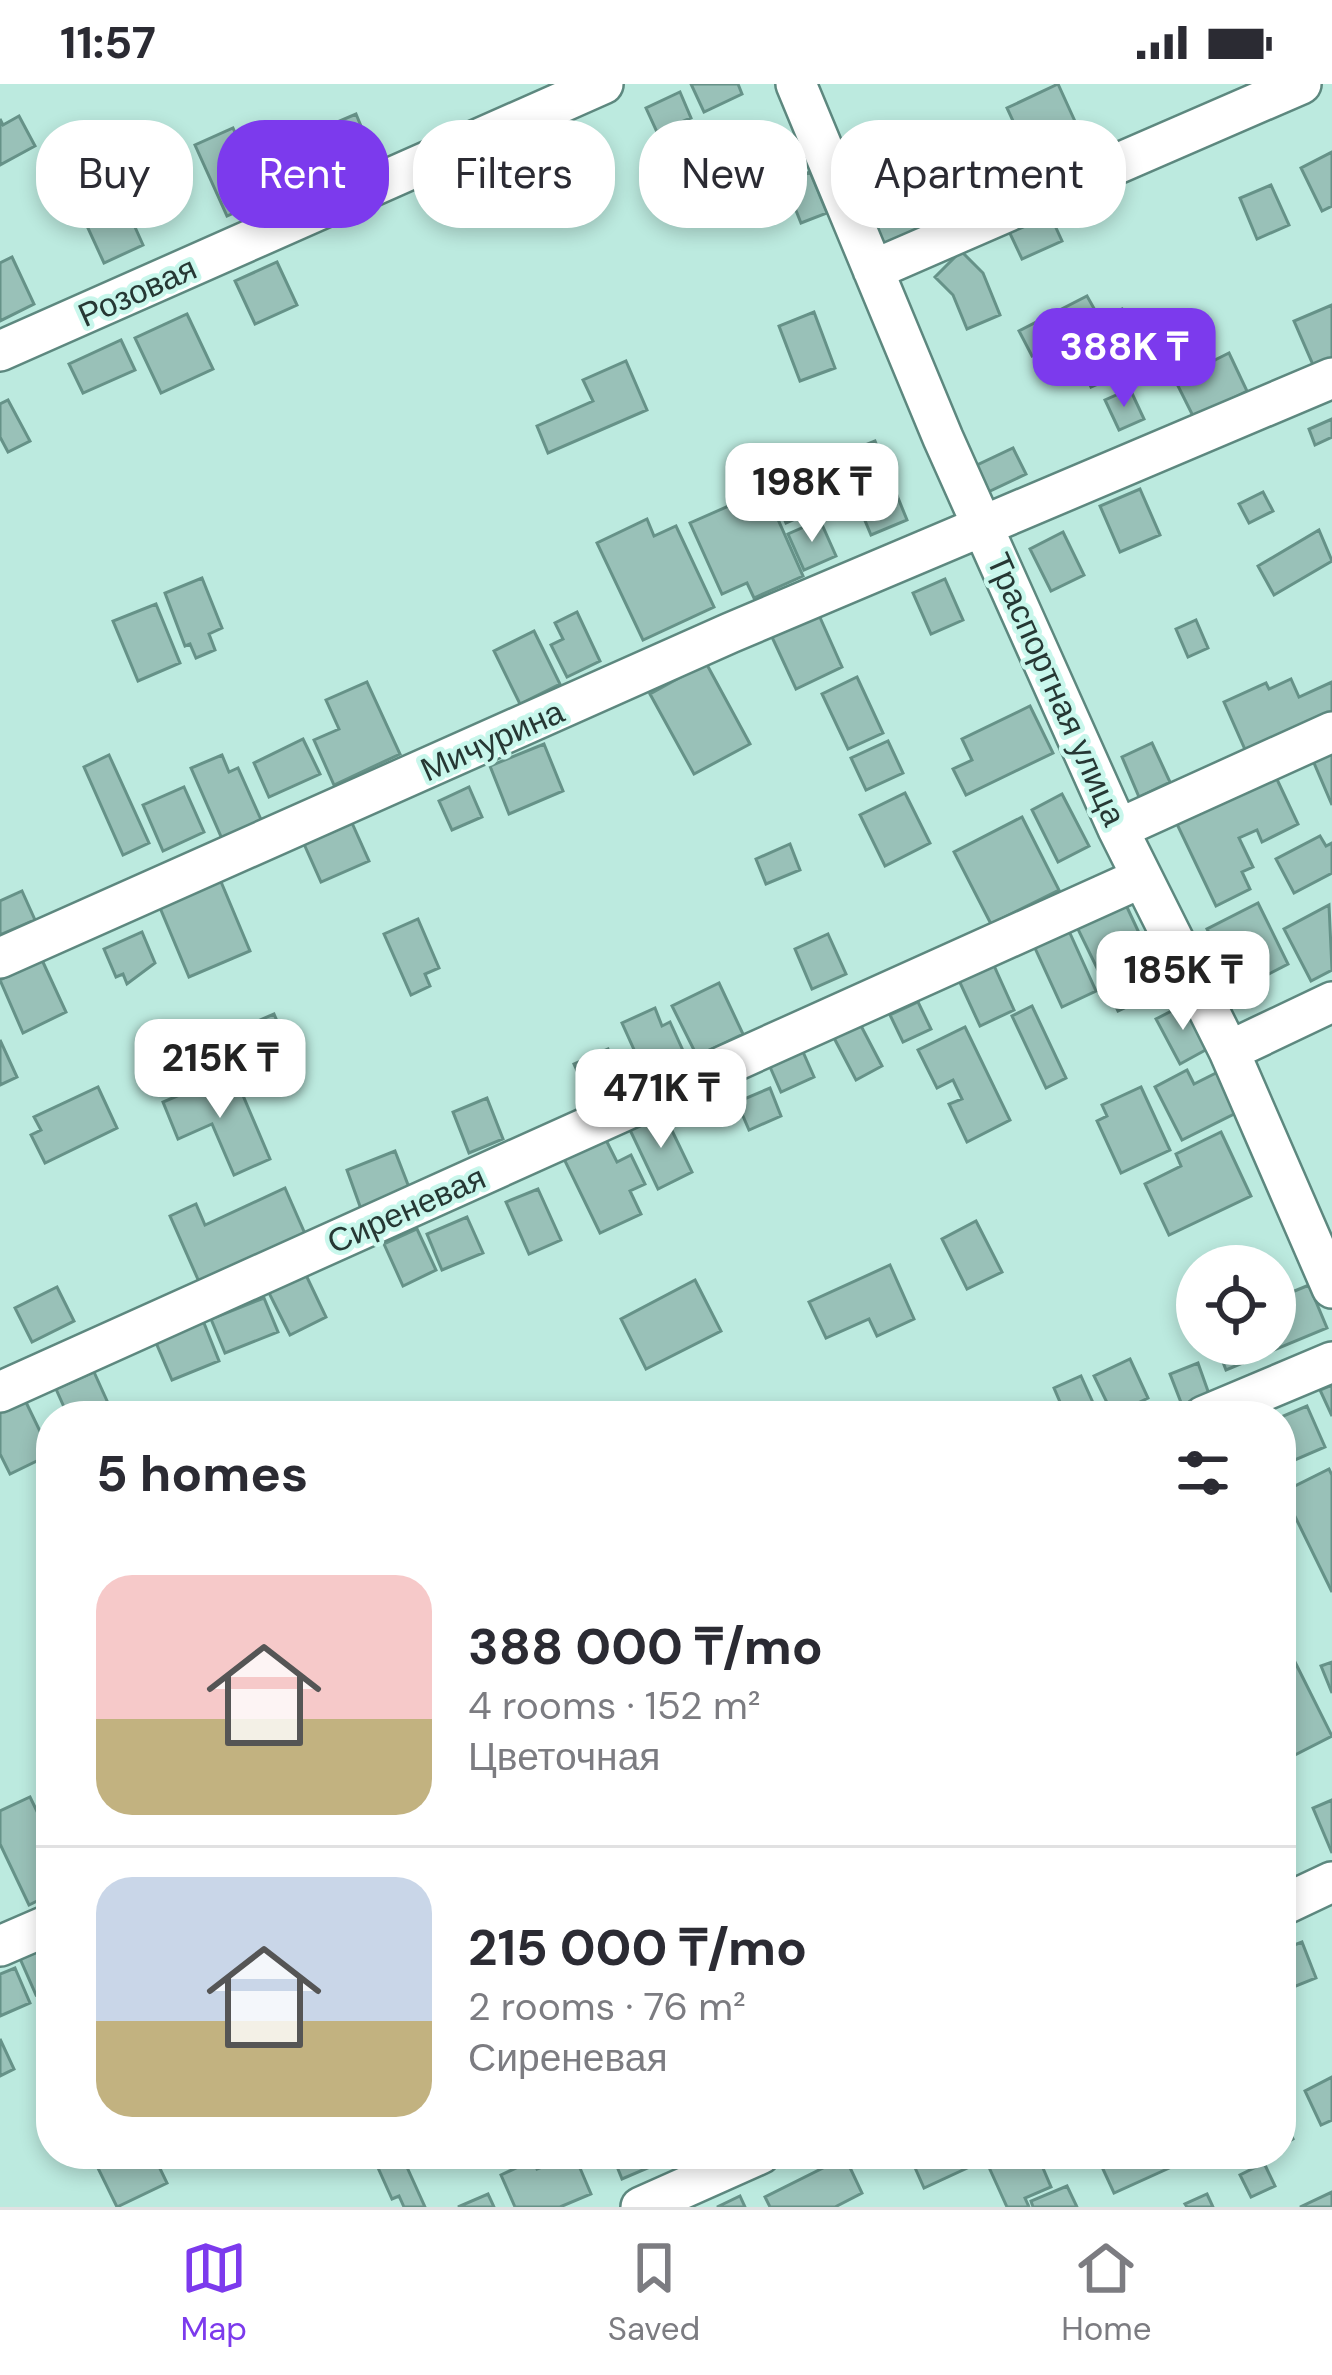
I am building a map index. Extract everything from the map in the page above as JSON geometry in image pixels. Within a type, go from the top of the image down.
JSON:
[{"type":"street","name":"Розовая","points":[[0,351],[603,84]]},
{"type":"street","name":"Траспортная улица","points":[[796,84],[1118,829],[1229,1051],[1332,1288]]},
{"type":"street","points":[[873,270],[1301,84]]},
{"type":"street","name":"Мичурина","points":[[0,958],[1332,378]]},
{"type":"street","points":[[1118,829],[1332,732]]},
{"type":"street","name":"Сиреневая","points":[[0,1392],[1141,878]]},
{"type":"street","points":[[1229,1051],[1332,1002]]},
{"type":"street","points":[[1240,1401],[1332,1362]]},
{"type":"street","points":[[1296,1899],[1332,1882]]},
{"type":"street","points":[[0,1946],[36,1930]]},
{"type":"street","points":[[641,2207],[726,2169]]},
{"type":"building","points":[[691,84],[738,84],[742,94],[704,112]]},
{"type":"building","points":[[1058,84],[1074,120],[1013,120],[1007,108]]},
{"type":"building","points":[[680,92],[691,118],[652,120],[646,108]]},
{"type":"building","points":[[19,116],[35,146],[0,165],[0,119],[3,125]]},
{"type":"building","points":[[217,135],[217,194],[195,145]]},
{"type":"building","points":[[1332,152],[1332,206],[1322,211],[1301,168]]},
{"type":"building","points":[[807,173],[827,213],[807,221]]},
{"type":"building","points":[[1271,185],[1289,225],[1257,239],[1240,198]]},
{"type":"building","points":[[88,228],[135,228],[143,245],[104,263]]},
{"type":"building","points":[[872,228],[927,228],[881,249]]},
{"type":"building","points":[[1007,228],[1056,228],[1062,241],[1022,259]]},
{"type":"building","points":[[961,251],[983,273],[1000,315],[967,329],[953,295],[935,277]]},
{"type":"building","points":[[12,257],[34,304],[0,321],[0,263]]},
{"type":"building","points":[[277,262],[297,305],[255,324],[235,281]]},
{"type":"building","points":[[1087,296],[1096,312],[1083,318],[1088,327],[1032,356],[1019,331]]},
{"type":"building","points":[[1332,305],[1332,360],[1314,367],[1294,321]]},
{"type":"building","points":[[1122,309],[1140,348],[1122,355],[1105,317]]},
{"type":"building","points":[[814,312],[835,368],[800,381],[779,326]]},
{"type":"building","points":[[187,314],[213,369],[161,393],[135,338]]},
{"type":"building","points":[[1095,333],[1114,377],[1091,387],[1072,343]]},
{"type":"building","points":[[121,340],[135,370],[83,393],[69,364]]},
{"type":"building","points":[[1229,353],[1247,391],[1194,418],[1175,380]]},
{"type":"building","points":[[626,361],[647,410],[548,453],[537,426],[593,401],[583,380]]},
{"type":"building","points":[[1130,389],[1144,419],[1119,430],[1105,400]]},
{"type":"building","points":[[8,400],[30,441],[8,452],[0,437],[0,404]]},
{"type":"building","points":[[1332,419],[1332,437],[1315,445],[1309,429]]},
{"type":"building","points":[[875,441],[907,520],[871,535],[838,456]]},
{"type":"building","points":[[1013,448],[1026,474],[988,492],[975,466]]},
{"type":"building","points":[[815,467],[831,503],[786,523],[770,487]]},
{"type":"building","points":[[1140,489],[1160,535],[1120,552],[1100,506]]},
{"type":"building","points":[[765,490],[803,576],[754,598],[747,583],[722,594],[690,523]]},
{"type":"building","points":[[1263,492],[1273,511],[1249,523],[1239,504]]},
{"type":"building","points":[[647,519],[654,536],[676,526],[714,607],[643,640],[597,543]]},
{"type":"building","points":[[820,520],[836,556],[804,570],[788,534]]},
{"type":"building","points":[[1319,530],[1332,561],[1274,595],[1258,566]]},
{"type":"building","points":[[1063,532],[1084,575],[1051,591],[1030,549]]},
{"type":"building","points":[[202,578],[222,628],[209,634],[215,650],[196,658],[190,644],[185,646],[165,593]]},
{"type":"building","points":[[945,579],[963,620],[931,634],[913,593]]},
{"type":"building","points":[[156,604],[180,663],[138,681],[113,621]]},
{"type":"building","points":[[577,612],[600,661],[567,677],[551,645],[563,639],[555,623]]},
{"type":"building","points":[[818,613],[842,667],[796,689],[771,635]]},
{"type":"building","points":[[1196,620],[1208,648],[1188,657],[1176,629]]},
{"type":"building","points":[[534,631],[560,684],[520,704],[494,651]]},
{"type":"building","points":[[706,663],[750,744],[694,774],[650,694]]},
{"type":"building","points":[[857,677],[883,733],[848,749],[822,694]]},
{"type":"building","points":[[1291,679],[1299,697],[1332,682],[1332,715],[1247,754],[1224,702],[1266,683],[1269,689]]},
{"type":"building","points":[[367,682],[400,754],[334,785],[314,740],[339,729],[326,700]]},
{"type":"building","points":[[1030,706],[1053,753],[966,795],[953,769],[972,760],[962,739]]},
{"type":"building","points":[[1332,738],[1332,805],[1308,749]]},
{"type":"building","points":[[303,739],[320,774],[269,797],[254,763]]},
{"type":"building","points":[[888,741],[903,773],[866,790],[851,758]]},
{"type":"building","points":[[1152,743],[1170,782],[1139,797],[1122,757]]},
{"type":"building","points":[[544,744],[563,791],[509,814],[490,766]]},
{"type":"building","points":[[109,755],[149,843],[123,855],[84,767]]},
{"type":"building","points":[[222,755],[229,772],[238,768],[263,824],[223,841],[191,768]]},
{"type":"building","points":[[1274,773],[1298,824],[1262,842],[1257,830],[1239,838],[1253,867],[1242,872],[1250,889],[1216,906],[1175,820]]},
{"type":"building","points":[[184,787],[204,832],[163,851],[143,805]]},
{"type":"building","points":[[469,787],[482,817],[452,830],[439,801]]},
{"type":"building","points":[[905,793],[930,843],[885,866],[860,815]]},
{"type":"building","points":[[1062,794],[1089,846],[1058,862],[1032,810]]},
{"type":"building","points":[[1022,817],[1059,890],[991,924],[954,852]]},
{"type":"building","points":[[352,823],[369,861],[321,882],[300,835],[324,824],[328,834]]},
{"type":"building","points":[[1320,836],[1326,846],[1332,843],[1332,873],[1294,893],[1276,859]]},
{"type":"building","points":[[790,844],[800,870],[766,884],[756,859]]},
{"type":"building","points":[[219,877],[250,951],[189,977],[158,903]]},
{"type":"building","points":[[22,891],[35,920],[0,935],[0,901]]},
{"type":"building","points":[[1258,903],[1288,964],[1238,990],[1207,929]]},
{"type":"building","points":[[1126,905],[1154,965],[1134,974],[1145,998],[1118,1011],[1073,919]]},
{"type":"building","points":[[1329,905],[1332,970],[1311,981],[1284,929]]},
{"type":"building","points":[[418,919],[439,968],[425,974],[430,986],[411,995],[384,934]]},
{"type":"building","points":[[1064,920],[1096,991],[1062,1007],[1029,935]]},
{"type":"building","points":[[142,932],[155,963],[127,984],[123,974],[116,977],[104,949]]},
{"type":"building","points":[[828,934],[846,974],[812,989],[795,949]]},
{"type":"building","points":[[991,959],[1014,1010],[980,1026],[956,974]]},
{"type":"building","points":[[42,960],[66,1012],[23,1033],[0,980]]},
{"type":"building","points":[[719,983],[743,1034],[697,1056],[672,1006]]},
{"type":"building","points":[[918,1002],[931,1029],[903,1042],[890,1015]]},
{"type":"building","points":[[1187,1003],[1211,1047],[1180,1064],[1156,1019]]},
{"type":"building","points":[[1032,1006],[1066,1078],[1046,1088],[1012,1016]]},
{"type":"building","points":[[655,1008],[662,1026],[670,1022],[685,1055],[645,1074],[622,1023]]},
{"type":"building","points":[[274,1014],[288,1047],[253,1062],[239,1029]]},
{"type":"building","points":[[859,1022],[882,1066],[856,1080],[833,1036]]},
{"type":"building","points":[[965,1027],[1010,1120],[967,1142],[949,1104],[962,1099],[953,1080],[937,1088],[918,1050]]},
{"type":"building","points":[[0,1040],[17,1077],[0,1085]]},
{"type":"building","points":[[800,1045],[814,1077],[781,1092],[767,1060]]},
{"type":"building","points":[[608,1049],[622,1081],[588,1095],[574,1064]]},
{"type":"building","points":[[1187,1070],[1194,1084],[1218,1072],[1238,1112],[1182,1140],[1155,1087]]},
{"type":"building","points":[[233,1072],[270,1159],[234,1175],[212,1124],[178,1139],[163,1102]]},
{"type":"building","points":[[98,1087],[117,1128],[45,1163],[31,1135],[41,1130],[34,1117]]},
{"type":"building","points":[[1141,1087],[1170,1150],[1121,1173],[1097,1121],[1107,1116],[1102,1105]]},
{"type":"building","points":[[770,1088],[781,1116],[749,1130],[737,1102]]},
{"type":"building","points":[[487,1098],[503,1139],[469,1153],[453,1112]]},
{"type":"building","points":[[664,1114],[692,1172],[658,1189],[630,1130]]},
{"type":"building","points":[[1221,1132],[1251,1196],[1169,1235],[1145,1184],[1181,1166],[1176,1154]]},
{"type":"building","points":[[605,1138],[617,1162],[631,1155],[645,1184],[630,1191],[641,1214],[600,1233],[564,1159]]},
{"type":"building","points":[[395,1151],[410,1190],[361,1209],[347,1170]]},
{"type":"building","points":[[285,1188],[306,1236],[200,1284],[170,1216],[196,1204],[205,1225]]},
{"type":"building","points":[[538,1189],[561,1240],[529,1254],[506,1202]]},
{"type":"building","points":[[467,1217],[483,1253],[442,1270],[427,1234]]},
{"type":"building","points":[[976,1221],[1002,1272],[967,1289],[942,1239]]},
{"type":"building","points":[[417,1229],[436,1270],[403,1286],[384,1244]]},
{"type":"building","points":[[890,1265],[914,1319],[877,1336],[869,1319],[826,1338],[809,1302]]},
{"type":"building","points":[[305,1273],[326,1317],[290,1335],[268,1291]]},
{"type":"building","points":[[695,1280],[721,1331],[646,1369],[621,1319]]},
{"type":"building","points":[[1309,1285],[1327,1328],[1296,1341],[1296,1290]]},
{"type":"building","points":[[57,1287],[74,1321],[32,1342],[15,1308]]},
{"type":"building","points":[[264,1298],[278,1332],[225,1353],[211,1319]]},
{"type":"building","points":[[202,1318],[219,1361],[172,1380],[154,1338]]},
{"type":"building","points":[[1130,1359],[1148,1398],[1106,1401],[1094,1376]]},
{"type":"building","points":[[1199,1365],[1209,1394],[1180,1401],[1170,1374]]},
{"type":"building","points":[[94,1372],[107,1401],[61,1401],[56,1389]]},
{"type":"building","points":[[1081,1376],[1092,1401],[1060,1401],[1054,1388]]},
{"type":"building","points":[[1332,1385],[1332,1416],[1320,1390]]},
{"type":"building","points":[[23,1396],[36,1423],[36,1461],[10,1474],[0,1454],[0,1408]]},
{"type":"building","points":[[1307,1406],[1325,1447],[1296,1460],[1296,1411]]},
{"type":"building","points":[[1329,1469],[1332,1475],[1332,1592],[1296,1519],[1296,1486]]},
{"type":"building","points":[[1332,1662],[1332,1693],[1321,1666]]},
{"type":"building","points":[[1296,1664],[1332,1736],[1296,1754]]},
{"type":"building","points":[[30,1797],[36,1809],[36,1902],[29,1905],[0,1844],[0,1811]]},
{"type":"building","points":[[1332,1800],[1332,1853],[1313,1808]]},
{"type":"building","points":[[1302,1942],[1316,1978],[1296,1986],[1296,1944]]},
{"type":"building","points":[[36,1946],[36,1995],[18,1954]]},
{"type":"building","points":[[15,1968],[30,2003],[0,2016],[0,1974]]},
{"type":"building","points":[[0,2039],[14,2069],[0,2076]]},
{"type":"building","points":[[1332,2077],[1332,2120],[1321,2125],[1305,2091]]},
{"type":"building","points":[[98,2169],[160,2169],[167,2183],[117,2207]]},
{"type":"building","points":[[379,2169],[408,2169],[425,2207],[404,2207],[399,2196],[392,2199]]},
{"type":"building","points":[[514,2169],[580,2169],[591,2194],[560,2207],[515,2207],[501,2175]]},
{"type":"building","points":[[618,2169],[645,2169],[622,2179]]},
{"type":"building","points":[[821,2169],[851,2169],[862,2193],[835,2207],[770,2207],[765,2197]]},
{"type":"building","points":[[916,2169],[965,2169],[924,2188]]},
{"type":"building","points":[[990,2169],[1043,2169],[1051,2187],[1025,2198],[1029,2207],[1007,2207]]},
{"type":"building","points":[[1103,2169],[1167,2169],[1114,2193]]},
{"type":"building","points":[[1267,2169],[1275,2186],[1251,2197],[1240,2175]]},
{"type":"building","points":[[1067,2186],[1077,2207],[1033,2207],[1031,2201]]},
{"type":"building","points":[[1332,2192],[1332,2207],[1300,2207]]},
{"type":"building","points":[[488,2194],[494,2207],[458,2207]]},
{"type":"building","points":[[1207,2194],[1213,2207],[1185,2204]]},
{"type":"building","points":[[740,2196],[745,2207],[717,2207]]}]
